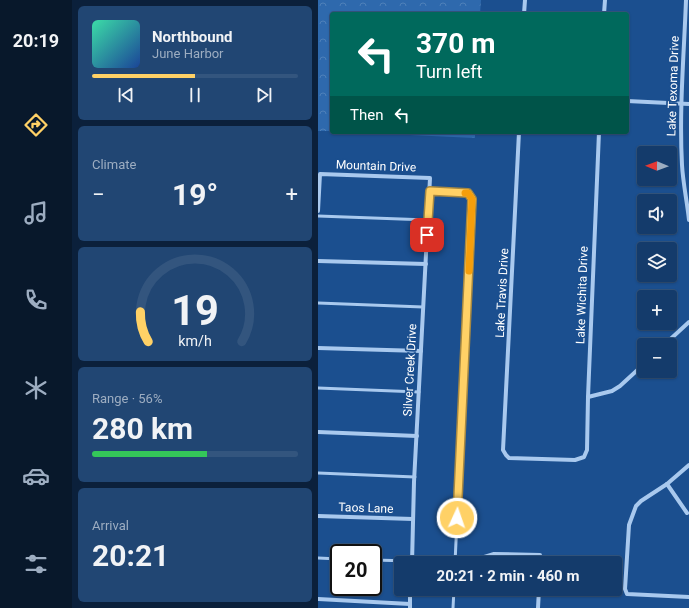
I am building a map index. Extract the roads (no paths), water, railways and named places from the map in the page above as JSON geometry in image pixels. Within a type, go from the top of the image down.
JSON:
[{"type":"street","points":[[524,12],[525,0]]},
{"type":"street","points":[[604,12],[605,0]]},
{"type":"street","name":"Lake Texoma Drive","points":[[686,0],[682,104],[682,167],[689,220]]},
{"type":"street","points":[[629,101],[689,104]]},
{"type":"street","name":"Lake Travis Drive","points":[[519,134],[504,450],[509,458],[575,460],[584,457]]},
{"type":"street","name":"Lake Wichita Drive","points":[[584,457],[587,450],[599,134]]},
{"type":"street","name":"Mountain Drive","points":[[318,211],[320,174],[430,178]]},
{"type":"street","name":"Silver Creek Drive","points":[[412,556],[430,178]]},
{"type":"street","points":[[318,261],[426,264]]},
{"type":"street","points":[[672,338],[689,322]]},
{"type":"street","points":[[318,348],[421,351]]},
{"type":"street","points":[[588,397],[612,391],[620,386],[637,370]]},
{"type":"street","points":[[318,432],[417,436]]},
{"type":"street","points":[[689,465],[667,484],[636,506],[628,532],[625,589],[627,594],[689,597]]},
{"type":"street","points":[[667,484],[687,513]]},
{"type":"street","name":"Taos Lane","points":[[318,516],[413,519]]},
{"type":"street","points":[[488,556],[494,554],[540,556]]},
{"type":"street","points":[[538,608],[539,596]]},
{"type":"street","points":[[318,599],[410,606]]},
{"type":"lane","points":[[430,191],[468,193],[472,199],[455,556]]},
{"type":"lane","points":[[318,216],[428,220]]},
{"type":"lane","points":[[318,303],[424,307]]},
{"type":"lane","points":[[318,388],[419,392]]},
{"type":"lane","points":[[318,473],[415,477]]},
{"type":"lane","points":[[318,558],[330,558]]},
{"type":"lane","points":[[382,560],[394,561]]},
{"type":"lane","points":[[453,608],[454,596]]}]
